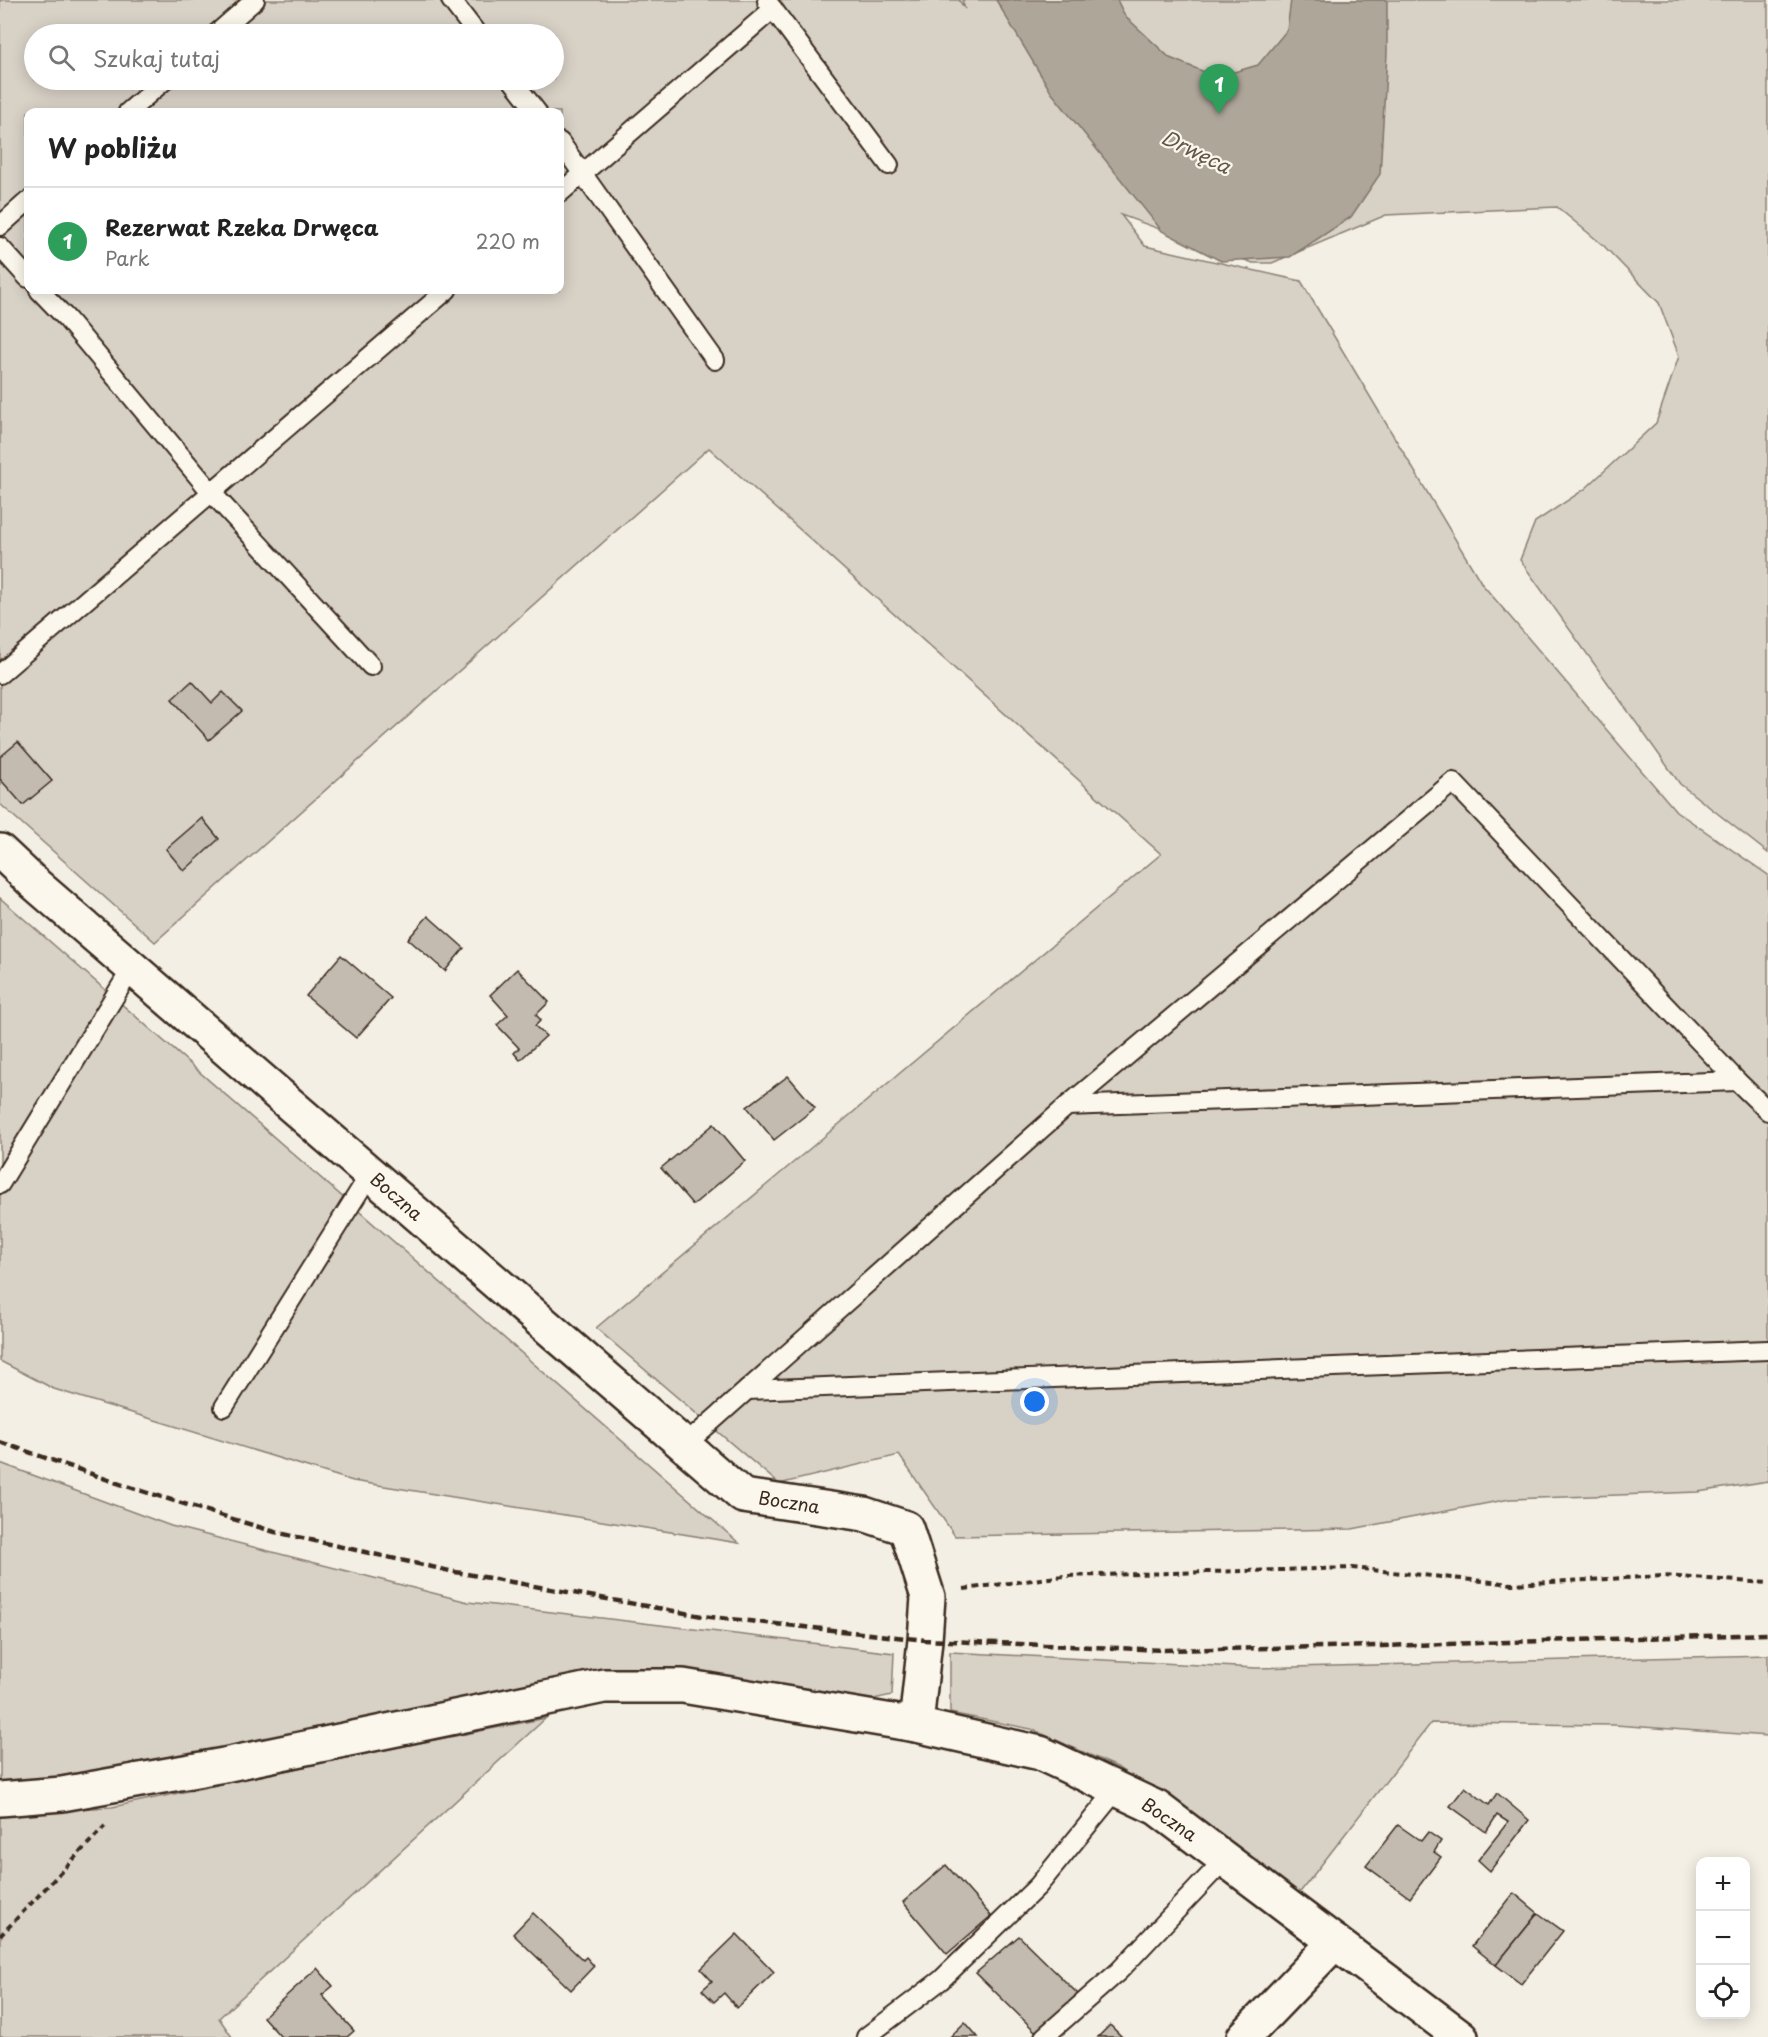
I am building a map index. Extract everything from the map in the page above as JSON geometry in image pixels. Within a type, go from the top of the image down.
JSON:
[{"type":"street","name":"Boczna","points":[[0,851],[132,968],[743,1496],[864,1514],[906,1528],[928,1597],[916,1725],[1040,1753],[1157,1808],[1461,2037]]},
{"type":"street","points":[[0,1799],[62,1794],[224,1765],[604,1686],[683,1686],[916,1725]]},
{"type":"street","points":[[1244,2037],[1335,1942]]},
{"type":"lane","points":[[227,24],[255,0]]},
{"type":"lane","points":[[451,0],[469,24]]},
{"type":"lane","points":[[564,190],[770,4],[890,165]]},
{"type":"lane","points":[[133,108],[153,90]]},
{"type":"lane","points":[[520,90],[534,108]]},
{"type":"lane","points":[[564,147],[715,360]]},
{"type":"lane","points":[[0,226],[24,205]]},
{"type":"lane","points":[[0,247],[24,274]]},
{"type":"lane","points":[[43,294],[67,319],[212,492],[371,666]]},
{"type":"lane","points":[[0,674],[442,294]]},
{"type":"lane","points":[[685,1445],[1067,1106],[1453,782],[1768,1111]]},
{"type":"lane","points":[[0,1184],[132,968]]},
{"type":"lane","points":[[1067,1106],[1737,1081]]},
{"type":"lane","points":[[224,1407],[370,1174]]},
{"type":"lane","points":[[747,1390],[1768,1350]]},
{"type":"lane","points":[[866,2037],[941,1980],[1038,1886],[1117,1789]]},
{"type":"lane","points":[[1044,2037],[1119,1971],[1225,1859]]},
{"type":"path","points":[[928,1597],[996,1584],[1064,1576],[1352,1568],[1512,1584],[1663,1576],[1768,1583]]},
{"type":"path","points":[[0,1936],[110,1820]]},
{"type":"shaded area","points":[[0,0],[959,0],[965,9],[962,0],[1768,0],[1768,853],[1680,784],[1520,560],[1535,522],[1585,489],[1656,423],[1679,356],[1659,303],[1604,246],[1557,207],[1386,215],[1272,263],[1253,263],[1121,215],[1145,246],[1301,281],[1482,584],[1676,811],[1768,875],[1768,1481],[1698,1492],[1510,1499],[1352,1529],[955,1536],[899,1455],[779,1484],[596,1328],[1161,854],[709,448],[155,942],[0,804]]},
{"type":"shaded area","points":[[0,898],[739,1543],[353,1481],[54,1389],[0,1361]]},
{"type":"shaded area","points":[[0,1463],[171,1526],[468,1602],[894,1653],[892,1695],[851,1704],[663,1672],[411,1718],[0,1788]]},
{"type":"shaded area","points":[[950,1652],[1256,1668],[1768,1655],[1768,1736],[1615,1725],[1431,1723],[1298,1895],[1117,1767],[1031,1729],[950,1713]]},
{"type":"shaded area","points":[[546,1718],[219,2018],[232,2037],[0,2037],[0,1813],[112,1807]]},
{"type":"water","name":"Drwęca","points":[[996,0],[1117,0],[1125,16],[1170,58],[1217,77],[1258,65],[1287,30],[1291,0],[1387,0],[1387,53],[1380,174],[1351,217],[1290,257],[1221,261],[1162,231],[1051,92]]},
{"type":"building","points":[[192,681],[212,703],[223,692],[242,711],[209,740],[172,699]]},
{"type":"building","points":[[18,742],[52,781],[23,805],[0,779],[0,757]]},
{"type":"building","points":[[202,818],[219,839],[184,871],[166,849]]},
{"type":"building","points":[[428,916],[464,948],[445,971],[408,939]]},
{"type":"building","points":[[341,955],[391,998],[356,1038],[306,996]]},
{"type":"building","points":[[517,969],[549,1002],[536,1015],[541,1020],[535,1026],[546,1036],[520,1060],[514,1053],[519,1048],[497,1025],[508,1015],[490,995]]},
{"type":"building","points":[[788,1076],[815,1108],[774,1140],[747,1107]]},
{"type":"building","points":[[714,1124],[745,1161],[693,1205],[661,1168]]},
{"type":"building","points":[[1465,1787],[1489,1805],[1497,1793],[1529,1820],[1490,1871],[1478,1860],[1508,1822],[1497,1815],[1486,1832],[1450,1806]]},
{"type":"building","points":[[1398,1825],[1421,1841],[1428,1832],[1441,1841],[1434,1852],[1441,1857],[1410,1898],[1366,1866]]},
{"type":"building","points":[[946,1865],[991,1916],[947,1954],[903,1902]]},
{"type":"building","points":[[1514,1893],[1538,1913],[1496,1965],[1472,1946]]},
{"type":"building","points":[[533,1913],[583,1960],[586,1957],[594,1966],[571,1990],[513,1934]]},
{"type":"building","points":[[1538,1913],[1563,1931],[1521,1984],[1496,1965]]},
{"type":"building","points":[[737,1934],[774,1972],[737,2008],[724,1993],[714,2002],[702,1990],[712,1981],[701,1969]]},
{"type":"building","points":[[1019,1936],[1078,1994],[1038,2034],[976,1973]]},
{"type":"building","points":[[317,1968],[333,1986],[322,1995],[354,2031],[347,2037],[281,2037],[263,2017]]},
{"type":"building","points":[[965,2022],[978,2037],[950,2037]]},
{"type":"building","points":[[1110,2025],[1122,2037],[1098,2037]]},
{"type":"railway","points":[[0,1442],[123,1485],[275,1532],[450,1571],[702,1616],[925,1640],[1164,1650],[1768,1634]]},
{"type":"place","name":"Rezerwat Rzeka Drwęca","points":[[1219,114]]}]
